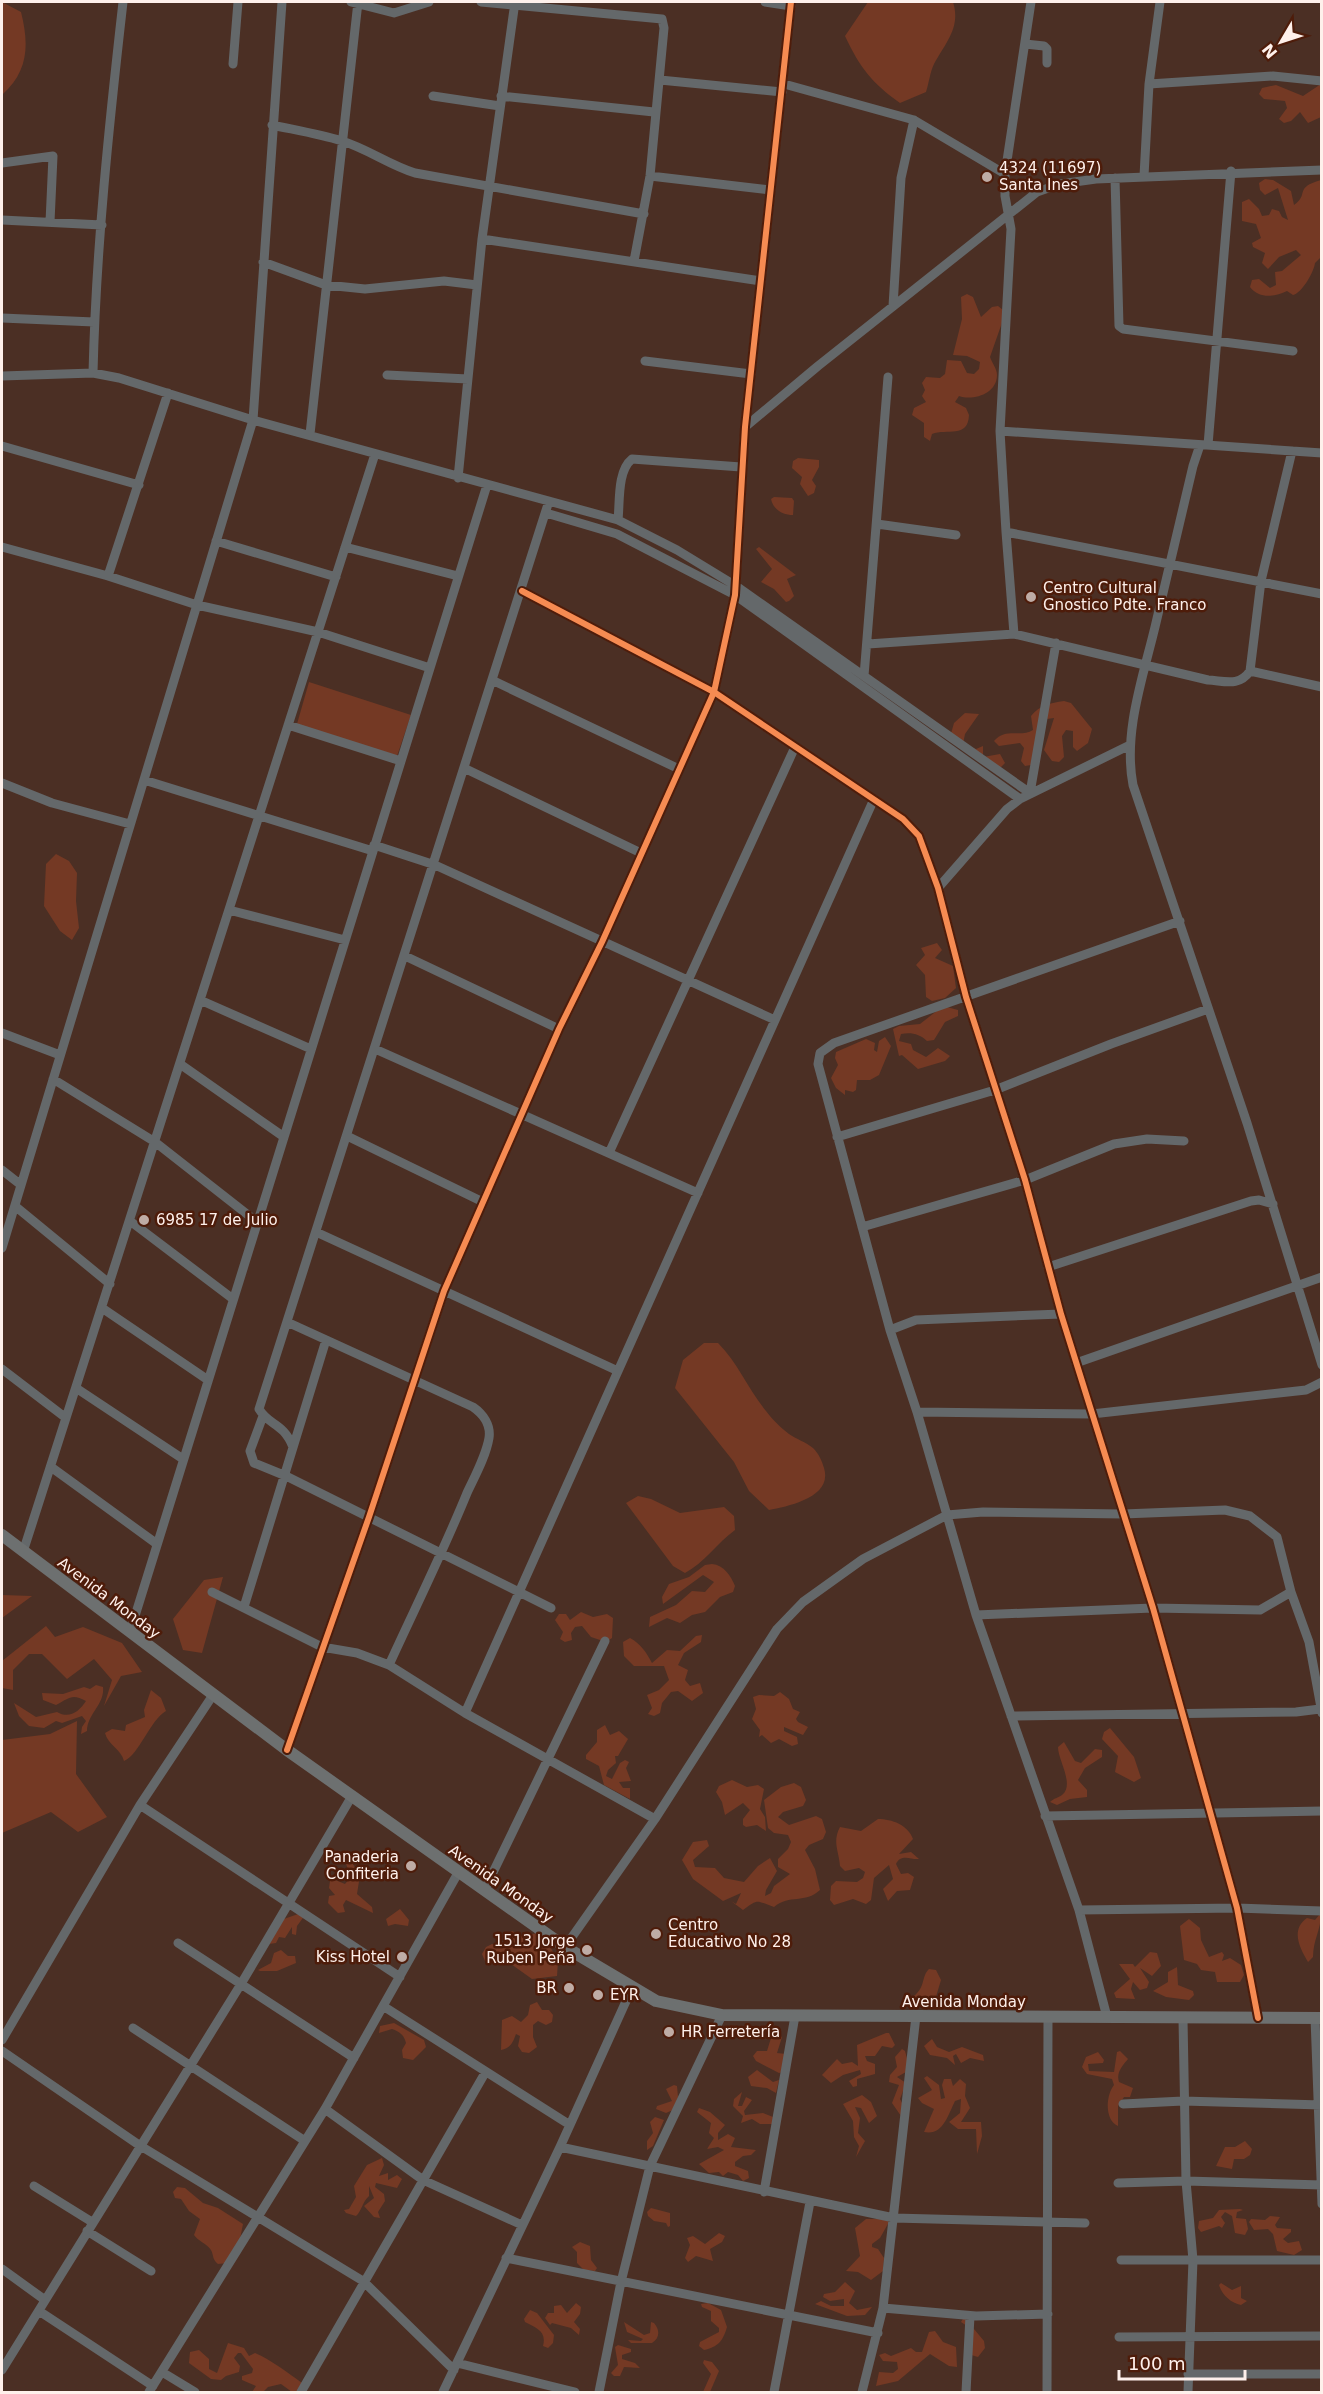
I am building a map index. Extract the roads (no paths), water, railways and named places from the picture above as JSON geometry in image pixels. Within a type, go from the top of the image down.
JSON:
[{"type":"main road","name":"Avenida Monday","points":[[2,1535],[287,1750],[458,1873],[565,1947],[656,2001],[722,2015],[1318,2018]]},
{"type":"street","points":[[93,373],[94,322],[123,2]]},
{"type":"street","points":[[233,64],[238,2]]},
{"type":"street","points":[[2,1248],[253,420],[282,2]]},
{"type":"street","points":[[310,434],[356,2],[394,13],[429,2]]},
{"type":"street","points":[[481,2],[515,2],[662,19],[664,28],[660,80],[654,112],[650,176],[634,261]]},
{"type":"street","points":[[458,478],[482,239],[515,2]]},
{"type":"street","points":[[287,1750],[369,1517],[444,1291],[559,1029],[602,942],[714,692],[735,591],[741,467],[791,4],[765,2]]},
{"type":"street","points":[[1014,634],[999,431],[1011,229],[1005,196],[1005,174],[1031,2]]},
{"type":"street","points":[[1144,176],[1149,84],[1160,2]]},
{"type":"street","points":[[1025,45],[1044,46],[1047,50],[1047,63]]},
{"type":"street","points":[[1149,84],[1273,76],[1322,81]]},
{"type":"street","points":[[660,80],[783,88],[914,120],[1005,174]]},
{"type":"street","points":[[433,96],[654,112]]},
{"type":"street","points":[[893,306],[901,178],[914,120]]},
{"type":"street","points":[[272,125],[342,141],[375,154],[395,167],[415,173],[644,214]]},
{"type":"street","points":[[2,163],[53,156],[50,222]]},
{"type":"street","points":[[745,427],[1009,212],[1037,192],[1060,184],[1114,178],[1232,171],[1322,170]]},
{"type":"street","points":[[1232,171],[1219,343],[1204,445],[1170,565],[1146,665],[1130,745],[1129,763],[1133,785],[1273,1204],[1322,1365]]},
{"type":"street","points":[[650,176],[770,190]]},
{"type":"street","points":[[1114,178],[1119,326],[1124,329],[1219,343],[1293,351]]},
{"type":"street","points":[[2,220],[102,225]]},
{"type":"street","points":[[482,239],[761,281]]},
{"type":"street","points":[[263,262],[326,285],[364,289],[444,281],[477,285]]},
{"type":"street","points":[[2,318],[94,322]]},
{"type":"street","points":[[645,361],[751,374]]},
{"type":"street","points":[[2,376],[93,373],[458,478],[618,520],[677,550],[1020,798]]},
{"type":"street","points":[[387,375],[468,380]]},
{"type":"street","points":[[864,676],[888,377]]},
{"type":"street","points":[[108,576],[168,393]]},
{"type":"street","points":[[999,431],[1322,453]]},
{"type":"street","points":[[2,446],[139,485]]},
{"type":"street","points":[[868,644],[1014,634],[1208,680],[1239,682],[1250,671],[1261,581],[1292,451]]},
{"type":"street","points":[[23,1552],[375,454]]},
{"type":"street","points":[[618,520],[623,473],[626,464],[632,459],[741,467]]},
{"type":"street","points":[[130,1632],[486,485]]},
{"type":"street","points":[[293,1447],[281,1426],[263,1416],[259,1409],[466,769],[549,501]]},
{"type":"street","points":[[546,513],[617,534],[735,591],[864,676],[1030,793]]},
{"type":"street","points":[[877,524],[956,535]]},
{"type":"street","points":[[1006,532],[1322,594]]},
{"type":"street","points":[[216,542],[336,577]]},
{"type":"street","points":[[2,547],[108,576],[197,605],[318,632],[430,668]]},
{"type":"street","points":[[345,548],[458,576]]},
{"type":"street","points":[[522,591],[714,692],[903,819],[919,836],[938,888],[966,997],[1025,1180],[1061,1314],[1153,1608],[1237,1908],[1258,2018]]},
{"type":"street","points":[[1030,793],[1056,643]]},
{"type":"street","points":[[1250,671],[1322,687]]},
{"type":"street","points":[[494,681],[679,769]]},
{"type":"street","points":[[288,725],[400,761]]},
{"type":"street","points":[[938,888],[1007,809],[1020,798],[1130,745]]},
{"type":"street","points":[[609,1153],[795,747]]},
{"type":"street","points":[[466,769],[641,853]]},
{"type":"street","points":[[144,780],[259,816],[435,865],[775,1020]]},
{"type":"street","points":[[2,783],[52,803],[130,824]]},
{"type":"street","points":[[465,1713],[874,800]]},
{"type":"street","points":[[229,910],[345,940]]},
{"type":"street","points":[[1107,2017],[1078,1910],[976,1615],[917,1412],[890,1330],[818,1064],[820,1053],[834,1043],[1180,921]]},
{"type":"street","points":[[405,956],[559,1029]]},
{"type":"street","points":[[200,1000],[311,1049]]},
{"type":"street","points":[[837,1137],[995,1090],[1208,1009]]},
{"type":"street","points":[[2,1033],[60,1055]]},
{"type":"street","points":[[375,1049],[698,1193]]},
{"type":"street","points":[[180,1064],[284,1137]]},
{"type":"street","points":[[53,1079],[155,1142],[257,1222]]},
{"type":"street","points":[[347,1136],[483,1202]]},
{"type":"street","points":[[862,1227],[1025,1180],[1114,1144],[1147,1139],[1184,1141]]},
{"type":"street","points":[[2,1170],[21,1185]]},
{"type":"street","points":[[1047,1267],[1251,1201],[1259,1200],[1273,1204]]},
{"type":"street","points":[[15,1206],[110,1284]]},
{"type":"street","points":[[129,1221],[233,1299]]},
{"type":"street","points":[[316,1232],[618,1371]]},
{"type":"street","points":[[1076,1363],[1322,1277]]},
{"type":"street","points":[[102,1308],[208,1380]]},
{"type":"street","points":[[890,1330],[916,1320],[1061,1314]]},
{"type":"street","points":[[287,1322],[473,1407],[482,1413],[488,1425],[489,1437],[482,1458],[389,1665]]},
{"type":"street","points":[[244,1607],[326,1340]]},
{"type":"street","points":[[2,1369],[66,1418]]},
{"type":"street","points":[[917,1412],[1092,1414],[1306,1390],[1322,1382]]},
{"type":"street","points":[[76,1388],[183,1459]]},
{"type":"street","points":[[263,1416],[250,1451],[254,1463],[369,1517],[551,1608]]},
{"type":"street","points":[[51,1467],[157,1544]]},
{"type":"street","points":[[565,1947],[655,1819],[777,1629],[803,1602],[863,1559],[947,1515],[983,1512],[1123,1514],[1225,1509],[1250,1516],[1277,1538],[1291,1592],[1309,1642],[1321,1711],[1011,1716]]},
{"type":"street","points":[[212,1592],[322,1647],[357,1653],[389,1665],[465,1713],[655,1819]]},
{"type":"street","points":[[976,1615],[1153,1608],[1260,1610],[1291,1592]]},
{"type":"street","points":[[484,1891],[605,1641]]},
{"type":"street","points":[[2,2040],[140,1805],[213,1695]]},
{"type":"street","points":[[2,2370],[139,2145],[241,1984],[352,1796]]},
{"type":"street","points":[[140,1805],[400,1977]]},
{"type":"street","points":[[1045,1816],[1322,1811]]},
{"type":"street","points":[[39,2311],[151,2389],[325,2109],[458,1873]]},
{"type":"street","points":[[1078,1910],[1237,1908],[1322,1911]]},
{"type":"street","points":[[178,1942],[354,2058]]},
{"type":"street","points":[[443,2392],[560,2147],[632,1988]]},
{"type":"street","points":[[383,2007],[570,2125]]},
{"type":"street","points":[[599,2392],[621,2282],[650,2166],[722,2015]]},
{"type":"street","points":[[764,2192],[795,2016]]},
{"type":"street","points":[[862,2392],[883,2308],[916,2016]]},
{"type":"street","points":[[1047,2392],[1048,2018]]},
{"type":"street","points":[[1318,2018],[1322,2204]]},
{"type":"street","points":[[1183,2019],[1186,2181],[1193,2260],[1188,2392]]},
{"type":"street","points":[[133,2028],[305,2141]]},
{"type":"street","points":[[2,2051],[139,2145],[363,2281],[455,2366],[574,2392]]},
{"type":"street","points":[[301,2392],[485,2073]]},
{"type":"street","points":[[1123,2104],[1183,2101],[1319,2105]]},
{"type":"street","points":[[325,2109],[423,2180],[522,2225]]},
{"type":"street","points":[[560,2147],[810,2202],[894,2218],[1085,2223]]},
{"type":"street","points":[[1118,2183],[1186,2181],[1321,2185]]},
{"type":"street","points":[[34,2186],[152,2271]]},
{"type":"street","points":[[774,2392],[810,2202]]},
{"type":"street","points":[[506,2258],[878,2333]]},
{"type":"street","points":[[1121,2260],[1322,2260]]},
{"type":"street","points":[[2,2269],[45,2300]]},
{"type":"street","points":[[883,2308],[970,2316],[1048,2314]]},
{"type":"street","points":[[966,2392],[970,2316]]},
{"type":"street","points":[[1119,2337],[1322,2336]]},
{"type":"street","points":[[162,2372],[195,2392]]},
{"type":"street","points":[[1188,2374],[1322,2374]]},
{"type":"place","name":"4324 (11697) Santa Ines","points":[[987,177]]},
{"type":"place","name":"Centro Cultural Gnostico Pdte. Franco","points":[[1031,597]]},
{"type":"place","name":"6985 17 de Julio","points":[[144,1220]]},
{"type":"place","name":"Panaderia Confiteria","points":[[411,1866]]},
{"type":"place","name":"Centro Educativo No 28","points":[[656,1934]]},
{"type":"place","name":"1513 Jorge Ruben Peña","points":[[587,1950]]},
{"type":"place","name":"Kiss Hotel","points":[[402,1957]]},
{"type":"place","name":"BR","points":[[569,1988]]},
{"type":"place","name":"EYR","points":[[598,1995]]},
{"type":"place","name":"HR Ferretería","points":[[669,2032]]}]
